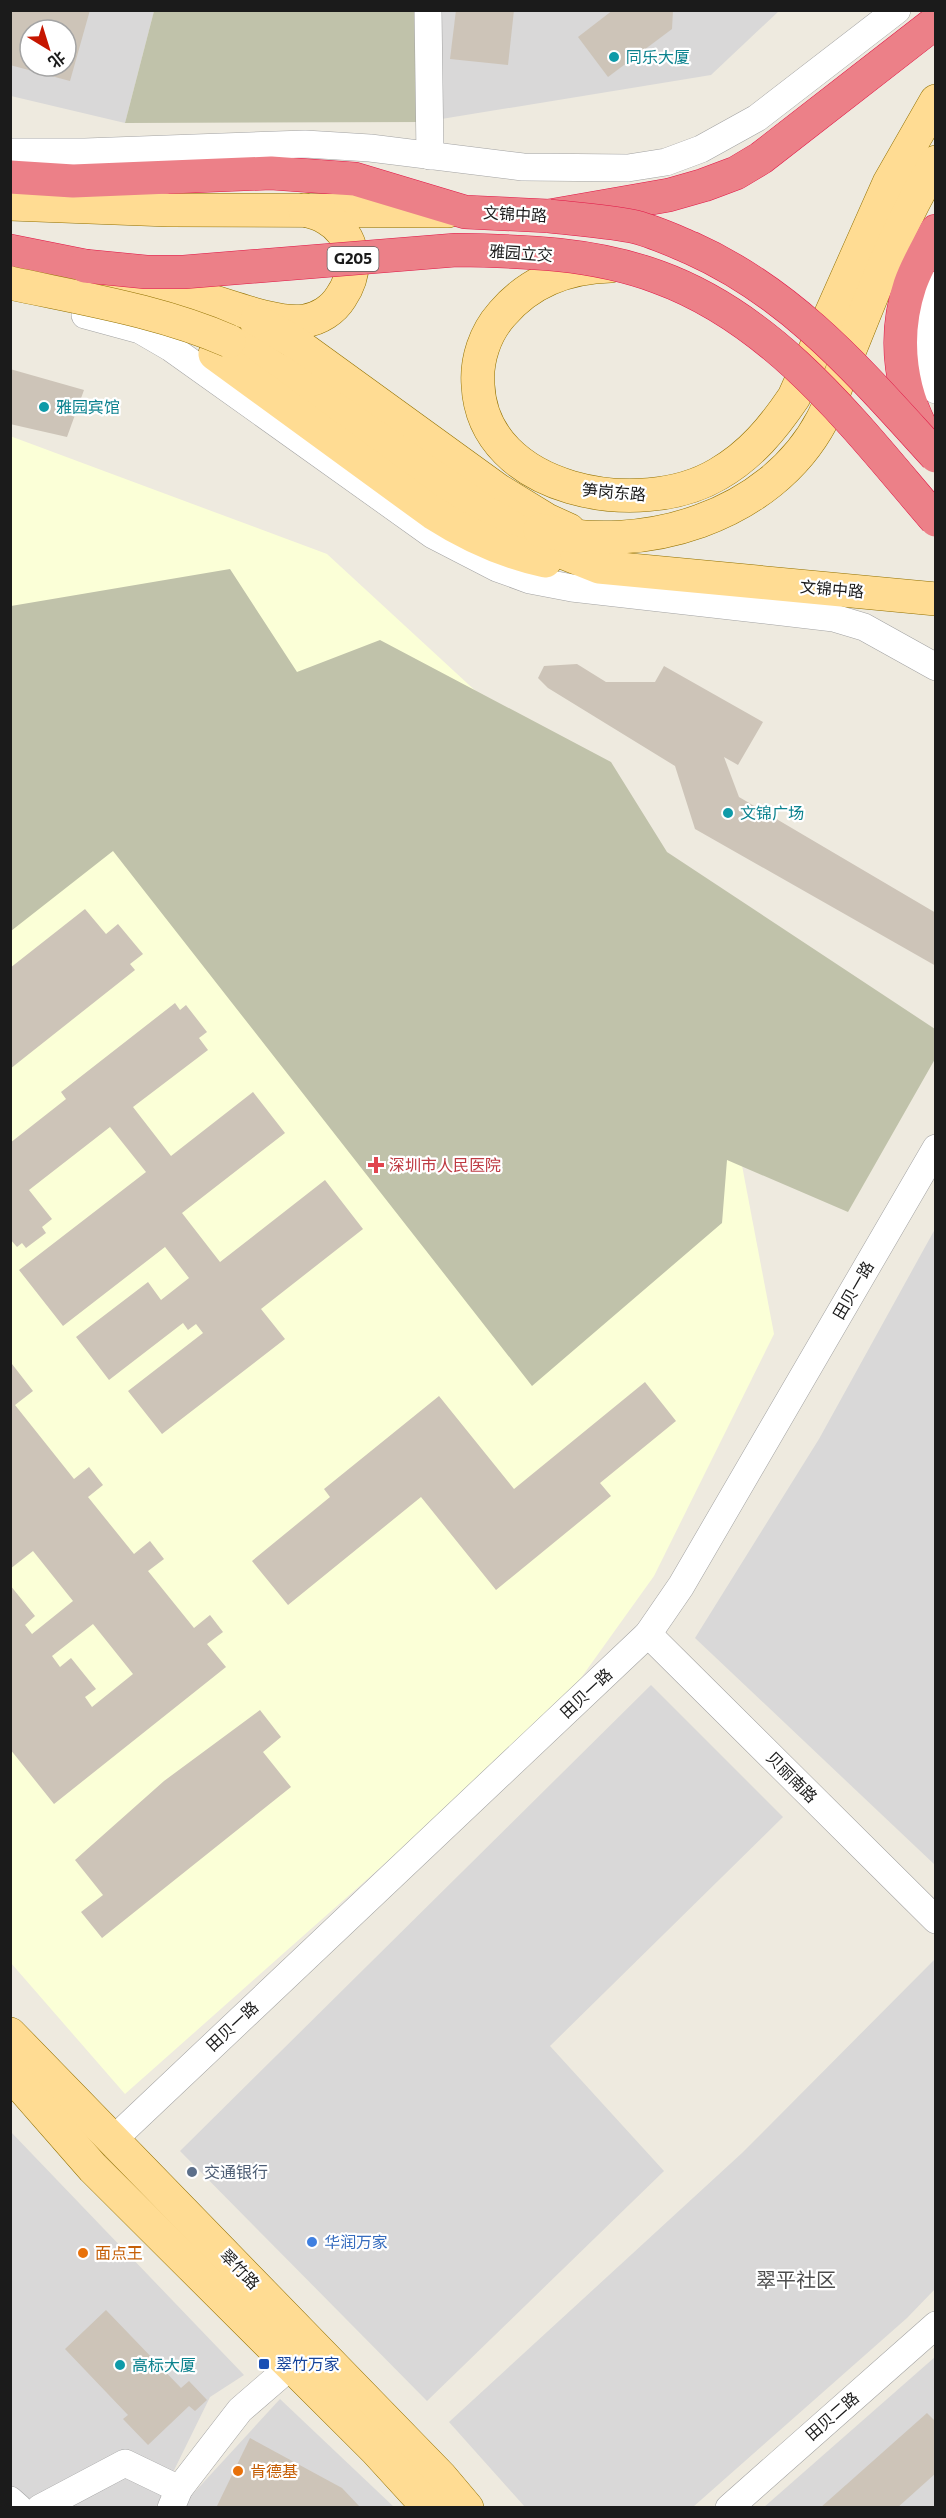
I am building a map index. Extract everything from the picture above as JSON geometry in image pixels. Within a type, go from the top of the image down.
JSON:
[{"type":"highway","points":[[549,216],[631,203],[704,185],[736,172],[787,140],[936,22]]},
{"type":"highway","points":[[10,177],[73,181],[271,174],[355,179],[465,212]]},
{"type":"highway","name":"文锦中路","points":[[465,212],[549,216],[632,226],[668,238],[740,273],[803,318],[831,342],[936,456]]},
{"type":"highway","points":[[936,231],[910,285],[900,331],[901,369],[911,405],[936,451]]},
{"type":"highway","name":"雅园立交","points":[[10,251],[87,274],[184,272],[456,250],[579,257],[660,277],[727,312],[776,347],[834,401],[936,520]]},
{"type":"main road","name":"笋岗东路","points":[[621,266],[592,267],[552,277],[513,301],[496,321],[483,347],[477,372],[478,389],[487,422],[499,442],[517,460],[539,476],[576,489],[615,496],[651,496],[692,486],[717,475],[747,455],[774,427],[794,397],[889,183],[936,101]]},
{"type":"main road","points":[[484,511],[515,524],[549,532],[583,537],[622,537],[659,533],[699,523],[731,508],[755,492],[795,458],[821,421],[900,228],[936,162]]},
{"type":"main road","name":"文锦中路","points":[[10,204],[168,210],[465,212]]},
{"type":"main road","points":[[10,268],[87,274],[196,297],[284,320],[304,321],[321,316],[336,305],[347,289],[354,271],[353,254],[348,242],[327,218],[305,210]]},
{"type":"main road","points":[[87,274],[141,290],[229,341]]},
{"type":"main road","points":[[87,274],[153,309],[461,531],[522,556],[551,562],[599,567]]},
{"type":"main road","name":"文锦中路","points":[[10,283],[138,311],[202,329],[229,341],[281,372],[484,511],[539,543],[599,567],[936,600]]},
{"type":"main road","points":[[225,305],[291,340],[511,499],[583,537]]},
{"type":"main road","name":"翠竹路","points":[[10,2034],[255,2284],[432,2468],[467,2508]]},
{"type":"main road","name":"翠竹路","points":[[10,2073],[93,2168],[376,2450],[429,2508]]},
{"type":"street","points":[[428,10],[430,156]]},
{"type":"street","points":[[10,152],[85,152],[305,144],[370,148],[534,167],[628,168],[666,162],[701,149],[757,118],[897,10]]},
{"type":"street","points":[[936,285],[929,312],[926,350],[936,390]]},
{"type":"street","points":[[10,300],[108,320],[140,330],[171,348],[433,536],[497,568],[530,580],[572,588],[834,618],[864,627],[936,667]]},
{"type":"street","name":"田贝一路","points":[[113,2140],[648,1634],[681,1586],[936,1148]]},
{"type":"street","name":"贝丽南路","points":[[648,1634],[936,1920]]},
{"type":"street","name":"田贝二路","points":[[729,2508],[936,2325]]},
{"type":"street","points":[[40,2508],[125,2463],[175,2498],[240,2410],[291,2366]]},
{"type":"street","points":[[10,2500],[19,2508]]},
{"type":"shaded area","points":[[11,11],[154,11],[125,123],[11,96]]},
{"type":"shaded area","points":[[154,11],[425,11],[423,122],[125,123]]},
{"type":"shaded area","points":[[425,11],[779,11],[711,75],[423,122]]},
{"type":"shaded area","name":"深圳市人民医院","points":[[10,436],[327,554],[506,719],[710,997],[774,1334],[654,1576],[558,1710],[125,2094],[11,1963]]},
{"type":"shaded area","points":[[230,569],[297,672],[380,640],[611,762],[667,852],[935,1029],[935,1059],[848,1212],[727,1160],[722,1223],[532,1386],[113,851],[11,931],[11,606]]},
{"type":"shaded area","points":[[935,1229],[936,1865],[695,1638],[819,1439]]},
{"type":"shaded area","points":[[651,1685],[783,1817],[550,2046],[664,2171],[427,2401],[180,2151]]},
{"type":"shaded area","points":[[935,1959],[935,2289],[907,2318],[693,2507],[525,2507],[449,2422],[742,2153]]},
{"type":"shaded area","points":[[10,2131],[244,2375],[210,2397],[156,2507],[11,2507]]},
{"type":"shaded area","points":[[935,2357],[935,2507],[763,2508],[927,2364]]},
{"type":"shaded area","points":[[280,2399],[394,2507],[186,2508],[190,2497]]},
{"type":"building","points":[[10,10],[90,10],[78,53],[78,18],[18,18],[18,67],[10,65]]},
{"type":"building","points":[[456,10],[514,10],[508,65],[450,59]]},
{"type":"building","name":"同乐大厦","points":[[613,10],[673,10],[672,29],[608,77],[578,37]]},
{"type":"building","name":"雅园宾馆","points":[[10,369],[84,390],[67,437],[10,424]]},
{"type":"building","name":"文锦广场","points":[[577,664],[606,682],[655,682],[664,666],[763,722],[738,765],[724,757],[739,797],[936,913],[936,966],[695,829],[675,766],[548,688],[538,678],[544,666]]},
{"type":"building","points":[[85,909],[106,934],[118,924],[143,954],[130,964],[135,970],[10,1069],[10,968]]},
{"type":"building","points":[[175,1003],[180,1010],[186,1005],[207,1032],[199,1038],[208,1050],[133,1107],[171,1156],[253,1092],[285,1133],[182,1213],[220,1262],[325,1180],[363,1229],[261,1309],[285,1339],[162,1434],[128,1391],[203,1333],[196,1324],[188,1330],[183,1323],[109,1380],[76,1337],[148,1282],[161,1300],[189,1278],[165,1247],[63,1326],[19,1270],[146,1172],[110,1127],[29,1190],[52,1219],[42,1227],[46,1233],[26,1248],[22,1243],[17,1247],[10,1239],[10,1143],[66,1099],[61,1092]]},
{"type":"building","points":[[12,1364],[33,1391],[15,1405],[74,1479],[89,1467],[103,1485],[88,1497],[134,1554],[150,1541],[164,1559],[148,1571],[194,1628],[210,1615],[223,1632],[207,1644],[226,1667],[54,1804],[10,1749],[10,1585],[35,1616],[25,1625],[32,1634],[73,1601],[33,1551],[10,1569]],"holes":[[[93,1624],[133,1674],[92,1707],[85,1697],[96,1689],[71,1658],[60,1667],[52,1656]]]},
{"type":"building","points":[[645,1382],[676,1421],[600,1483],[611,1496],[496,1590],[421,1497],[288,1605],[252,1561],[330,1497],[324,1489],[439,1396],[514,1489]]},
{"type":"building","points":[[260,1710],[281,1737],[263,1752],[291,1787],[102,1938],[81,1912],[103,1895],[75,1860],[164,1781]]},
{"type":"building","name":"高标大厦","points":[[106,2310],[181,2388],[189,2381],[207,2400],[195,2411],[189,2406],[148,2445],[123,2419],[128,2415],[65,2349]]},
{"type":"building","points":[[927,2413],[936,2422],[936,2473],[897,2508],[820,2508]]},
{"type":"building","points":[[250,2438],[342,2488],[361,2508],[216,2508]]},
{"type":"place","name":"同乐大厦","points":[[614,57]]},
{"type":"place","name":"雅园宾馆","points":[[44,407]]},
{"type":"place","name":"文锦广场","points":[[728,813]]},
{"type":"place","name":"深圳市人民医院","points":[[376,1165]]},
{"type":"place","name":"交通银行","points":[[192,2172]]},
{"type":"place","name":"华润万家","points":[[312,2242]]},
{"type":"place","name":"面点王","points":[[83,2253]]},
{"type":"place","name":"翠竹万家","points":[[264,2364]]},
{"type":"place","name":"高标大厦","points":[[120,2365]]},
{"type":"place","name":"肯德基","points":[[238,2471]]},
{"type":"district","name":"翠平社区","points":[[796,2280]]}]
